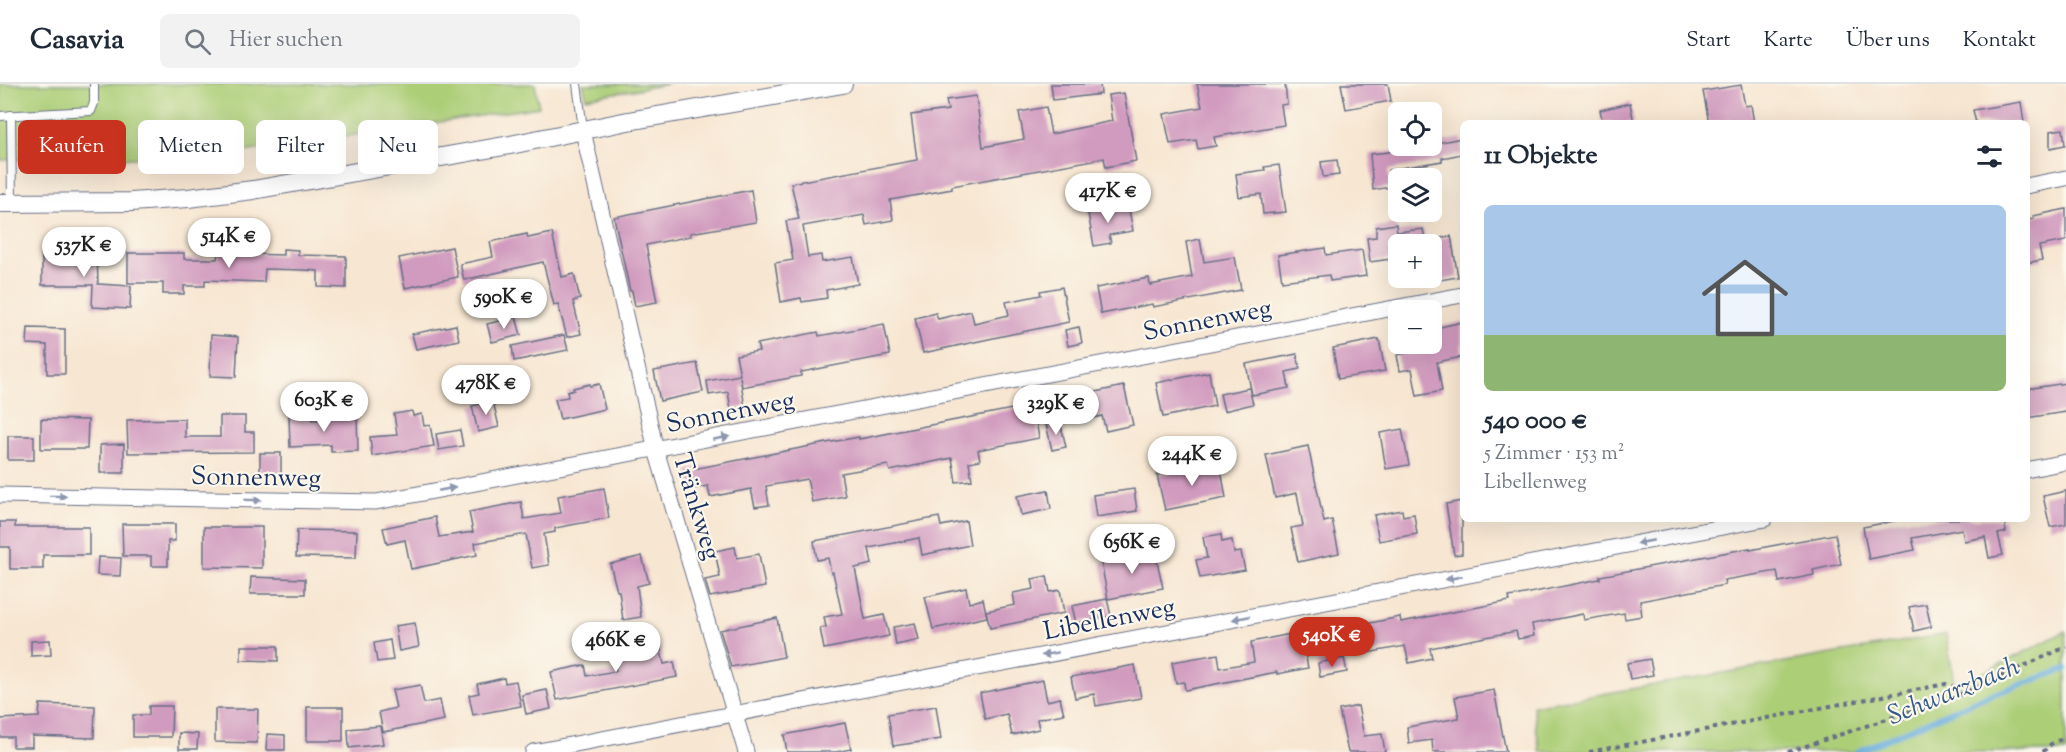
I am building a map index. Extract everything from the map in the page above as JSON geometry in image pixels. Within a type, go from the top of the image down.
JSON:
[{"type":"street","points":[[6,203],[131,202],[253,190],[843,84]]},
{"type":"street","name":"Tränkweg","points":[[583,131],[656,450],[746,752]]},
{"type":"street","points":[[2030,185],[2066,178]]},
{"type":"street","name":"Sonnenweg","points":[[0,495],[376,502],[1460,295]]},
{"type":"street","points":[[2030,469],[2066,462]]},
{"type":"street","name":"Libellenweg","points":[[533,752],[1749,522]]},
{"type":"lane","points":[[0,116],[91,111],[94,103],[94,84]]},
{"type":"lane","points":[[577,84],[583,131]]},
{"type":"lane","points":[[6,203],[11,115]]},
{"type":"path","points":[[1788,752],[1959,695],[2066,647]]},
{"type":"path","points":[[1589,752],[1946,684],[1954,687],[1959,695]]},
{"type":"path","points":[[2043,752],[2051,744],[2066,737]]},
{"type":"green space","points":[[0,84],[535,84],[539,107],[438,122],[438,120],[358,120],[358,135],[346,136],[346,120],[256,120],[256,150],[244,152],[244,120],[138,120],[138,158],[126,158],[126,120],[18,120],[18,160],[0,160]]},
{"type":"green space","points":[[583,84],[668,84],[586,98]]},
{"type":"green space","points":[[2066,631],[2066,752],[1540,752],[1533,706],[1946,634],[1955,687]]},
{"type":"building","points":[[1051,84],[1100,84],[1101,94],[1053,100]]},
{"type":"building","points":[[1197,84],[1285,84],[1287,104],[1281,105],[1284,125],[1214,137],[1216,146],[1198,149],[1196,140],[1170,144],[1164,114],[1202,107]]},
{"type":"building","points":[[1341,84],[1388,84],[1391,101],[1346,109]]},
{"type":"building","points":[[1741,85],[1745,106],[1751,105],[1754,120],[1708,120],[1703,91]]},
{"type":"building","points":[[1124,93],[1136,161],[1106,167],[1104,158],[890,200],[893,220],[866,225],[864,215],[803,226],[808,257],[821,255],[822,262],[853,257],[858,284],[826,290],[827,298],[802,302],[801,298],[781,302],[775,263],[793,260],[786,221],[799,219],[791,183],[917,160],[911,115],[948,110],[946,100],[976,96],[983,147],[1024,139],[1019,112],[1046,107],[1051,134],[1112,121],[1108,95]]},
{"type":"building","points":[[2021,102],[2024,120],[1975,120],[1973,110]]},
{"type":"building","points":[[1630,103],[1633,120],[1602,120],[1600,110]]},
{"type":"building","points":[[2063,129],[2065,145],[2050,148],[2050,131]]},
{"type":"building","points":[[1460,138],[1460,154],[1442,158],[1442,161],[1388,168],[1388,188],[1373,190],[1370,154],[1388,152],[1388,156],[1442,156],[1442,142]]},
{"type":"building","points":[[1337,160],[1339,175],[1323,177],[1321,162]]},
{"type":"building","points":[[1279,165],[1286,212],[1263,214],[1261,194],[1239,197],[1236,174],[1265,170],[1264,167]]},
{"type":"building","points":[[751,190],[756,222],[690,233],[691,236],[646,245],[657,302],[635,306],[614,217]]},
{"type":"building","points":[[1105,205],[1106,213],[1129,209],[1133,231],[1109,235],[1111,243],[1094,246],[1087,208]]},
{"type":"building","points":[[2066,209],[2066,241],[2039,246],[2042,260],[2030,262],[2030,220],[2034,219],[2033,216]]},
{"type":"building","points":[[1396,224],[1397,232],[1423,229],[1424,234],[1388,234],[1388,259],[1370,262],[1367,238],[1376,237],[1376,227]]},
{"type":"building","points":[[552,233],[562,277],[574,274],[580,299],[573,301],[581,334],[567,337],[558,304],[554,305],[543,262],[464,280],[460,264],[493,257],[490,242],[527,234],[528,238]]},
{"type":"building","points":[[1451,236],[1458,277],[1442,280],[1442,238]]},
{"type":"building","points":[[1200,239],[1204,262],[1235,257],[1241,290],[1153,307],[1152,304],[1101,314],[1096,288],[1149,278],[1150,285],[1192,277],[1186,242]]},
{"type":"building","points":[[452,247],[458,277],[405,288],[399,258]]},
{"type":"building","points":[[1325,248],[1326,255],[1362,250],[1366,276],[1330,281],[1329,275],[1282,281],[1278,255]]},
{"type":"building","points":[[283,249],[298,250],[298,255],[346,256],[346,288],[318,287],[318,271],[265,269],[264,282],[205,280],[205,286],[184,286],[184,294],[163,294],[163,283],[128,283],[128,253],[184,253],[184,259],[217,259],[218,253],[283,255]]},
{"type":"building","points":[[97,252],[98,284],[131,286],[130,309],[92,307],[93,285],[42,285],[42,253]]},
{"type":"building","points":[[1062,287],[1069,322],[923,353],[915,318],[936,313],[938,319],[971,311],[974,323],[1009,315],[1006,302],[1041,295],[1040,291]]},
{"type":"building","points":[[516,317],[521,335],[492,342],[487,324]]},
{"type":"building","points":[[1460,322],[1460,357],[1437,362],[1442,391],[1417,396],[1412,369],[1400,371],[1397,355],[1442,354],[1442,327]]},
{"type":"building","points":[[884,324],[890,355],[801,372],[801,376],[742,387],[740,377],[745,407],[731,409],[728,392],[709,395],[707,381],[740,375],[736,355],[759,351],[757,344],[818,332],[819,336]]},
{"type":"building","points":[[456,325],[459,340],[416,349],[412,334]]},
{"type":"building","points":[[1079,327],[1082,343],[1068,346],[1065,330]]},
{"type":"building","points":[[28,328],[65,329],[65,374],[47,374],[47,345],[27,344]]},
{"type":"building","points":[[211,335],[238,337],[236,377],[210,376]]},
{"type":"building","points":[[564,335],[568,350],[514,361],[512,346]]},
{"type":"building","points":[[1379,339],[1385,371],[1338,379],[1333,348]]},
{"type":"building","points":[[1297,354],[1300,369],[1286,372],[1289,388],[1252,395],[1246,364]]},
{"type":"building","points":[[697,363],[703,392],[660,401],[654,371]]},
{"type":"building","points":[[1209,372],[1215,406],[1163,417],[1156,383]]},
{"type":"building","points":[[2066,383],[2066,412],[2030,417],[2030,388]]},
{"type":"building","points":[[590,384],[590,386],[599,384],[605,409],[560,419],[555,399],[568,397],[567,392],[574,390],[573,388]]},
{"type":"building","points":[[1124,386],[1133,425],[1106,431],[1102,416],[1077,422],[1071,397]]},
{"type":"building","points":[[1249,388],[1253,404],[1224,411],[1220,394]]},
{"type":"building","points":[[493,401],[499,427],[478,432],[472,406]]},
{"type":"building","points":[[1033,405],[1039,438],[978,450],[980,460],[969,462],[972,480],[956,482],[952,458],[890,471],[888,465],[841,473],[845,496],[812,502],[807,479],[766,486],[769,505],[755,507],[751,489],[710,497],[708,486],[692,489],[688,470]]},
{"type":"building","points":[[412,411],[413,416],[422,414],[424,426],[430,425],[434,446],[372,456],[370,437],[397,435],[394,414]]},
{"type":"building","points":[[312,414],[312,420],[357,418],[358,451],[331,452],[331,445],[290,447],[289,416]]},
{"type":"building","points":[[220,416],[245,416],[245,432],[254,432],[254,452],[128,453],[127,420],[185,419],[185,437],[220,437]]},
{"type":"building","points":[[41,419],[88,420],[87,449],[41,449]]},
{"type":"building","points":[[1060,421],[1066,447],[1052,450],[1046,424]]},
{"type":"building","points":[[1402,429],[1409,465],[1386,469],[1380,433]]},
{"type":"building","points":[[460,430],[463,446],[439,450],[436,434]]},
{"type":"building","points":[[8,436],[34,436],[34,460],[8,460]]},
{"type":"building","points":[[124,444],[124,473],[100,473],[100,445]]},
{"type":"building","points":[[1308,446],[1324,522],[1332,520],[1339,553],[1298,562],[1291,528],[1303,526],[1297,493],[1275,498],[1266,455]]},
{"type":"building","points":[[260,453],[281,453],[281,473],[260,473]]},
{"type":"building","points":[[1220,464],[1226,498],[1165,510],[1157,475]]},
{"type":"building","points":[[604,488],[609,518],[555,528],[555,532],[544,534],[549,565],[532,568],[526,534],[475,543],[477,555],[411,569],[405,540],[387,544],[383,528],[435,517],[439,537],[473,532],[469,512],[521,502],[524,519],[561,513],[558,496]]},
{"type":"building","points":[[1134,489],[1137,511],[1096,517],[1093,495]]},
{"type":"building","points":[[1048,490],[1051,509],[1021,515],[1017,496]]},
{"type":"building","points":[[2066,491],[2066,524],[2050,527],[2043,496]]},
{"type":"building","points":[[1460,501],[1462,554],[1454,555],[1446,504]]},
{"type":"building","points":[[1402,510],[1403,516],[1414,514],[1417,534],[1379,541],[1374,515]]},
{"type":"building","points":[[939,517],[941,526],[966,521],[970,545],[922,555],[919,538],[869,548],[872,564],[855,568],[865,619],[884,615],[889,636],[824,649],[820,628],[826,627],[824,617],[842,614],[828,558],[817,560],[814,541]]},
{"type":"building","points":[[0,522],[15,522],[15,527],[89,527],[89,555],[43,555],[43,569],[10,569],[10,547],[0,547]]},
{"type":"building","points":[[1889,522],[2004,522],[2006,532],[1998,534],[2003,555],[1989,558],[1985,537],[1964,541],[1962,529],[1912,538],[1915,550],[1869,559],[1863,527]]},
{"type":"building","points":[[122,524],[175,524],[175,541],[168,541],[168,566],[151,566],[151,556],[123,556]]},
{"type":"building","points":[[204,527],[262,527],[262,568],[204,567]]},
{"type":"building","points":[[297,530],[357,531],[356,558],[296,557]]},
{"type":"building","points":[[1221,534],[1222,542],[1232,540],[1234,553],[1241,552],[1245,570],[1200,578],[1196,560],[1207,558],[1203,537]]},
{"type":"building","points":[[1835,534],[1841,564],[1813,570],[1814,575],[1779,582],[1777,571],[1724,580],[1725,585],[1640,601],[1642,616],[1625,619],[1624,613],[1584,620],[1583,614],[1532,624],[1534,636],[1518,639],[1516,631],[1430,648],[1432,658],[1409,663],[1405,646],[1351,656],[1345,628],[1400,617],[1401,622],[1510,601],[1509,597],[1600,579],[1600,576]]},
{"type":"building","points":[[735,547],[737,558],[759,554],[765,587],[710,597],[705,580],[720,577],[715,551]]},
{"type":"building","points":[[1155,552],[1163,588],[1108,599],[1101,562]]},
{"type":"building","points":[[642,556],[649,583],[637,586],[641,617],[623,620],[619,591],[617,591],[610,564]]},
{"type":"building","points":[[98,557],[121,558],[120,576],[97,575]]},
{"type":"building","points":[[1047,576],[1050,592],[1060,590],[1064,613],[990,628],[986,611],[1015,605],[1013,593],[1034,589],[1032,579]]},
{"type":"building","points":[[251,577],[305,579],[305,594],[250,594]]},
{"type":"building","points":[[966,588],[969,603],[983,599],[987,617],[933,629],[925,597]]},
{"type":"building","points":[[1107,599],[1111,616],[1076,623],[1072,606]]},
{"type":"building","points":[[1926,604],[1931,627],[1914,631],[1909,607]]},
{"type":"building","points":[[777,618],[784,657],[731,667],[720,630]]},
{"type":"building","points":[[415,623],[419,647],[399,651],[395,626]]},
{"type":"building","points":[[915,623],[919,640],[896,645],[893,627]]},
{"type":"building","points":[[1301,632],[1308,668],[1185,690],[1184,682],[1176,683],[1172,662],[1218,654],[1220,668],[1254,662],[1251,642]]},
{"type":"building","points":[[50,640],[51,655],[31,656],[31,641]]},
{"type":"building","points":[[390,640],[393,660],[377,662],[374,643]]},
{"type":"building","points":[[659,642],[664,664],[674,662],[677,677],[557,700],[551,672],[585,665],[587,676],[616,671],[612,652]]},
{"type":"building","points":[[241,646],[278,646],[278,661],[241,660]]},
{"type":"building","points":[[1344,658],[1347,672],[1320,677],[1318,663]]},
{"type":"building","points":[[1650,659],[1653,675],[1630,679],[1627,663]]},
{"type":"building","points":[[1135,665],[1141,698],[1096,706],[1094,694],[1075,698],[1071,677]]},
{"type":"building","points":[[504,678],[505,683],[516,681],[521,706],[473,715],[469,695],[479,693],[477,684]]},
{"type":"building","points":[[1043,680],[1047,701],[1060,698],[1064,714],[1037,719],[1039,729],[1012,735],[1007,714],[985,719],[980,693]]},
{"type":"building","points":[[420,685],[424,703],[440,700],[444,720],[383,732],[379,712],[396,708],[392,690]]},
{"type":"building","points":[[547,690],[551,709],[526,714],[522,695]]},
{"type":"building","points":[[1494,690],[1506,752],[1433,752],[1432,740],[1409,743],[1407,727],[1459,718],[1455,697]]},
{"type":"building","points":[[40,704],[95,706],[94,738],[32,736],[32,747],[13,747],[13,737],[0,737],[0,719],[39,717]]},
{"type":"building","points":[[149,706],[172,706],[171,737],[133,737],[133,715],[149,715]]},
{"type":"building","points":[[936,706],[941,739],[893,746],[888,714]]},
{"type":"building","points":[[1358,706],[1364,736],[1382,734],[1385,752],[1348,752],[1339,710]]},
{"type":"building","points":[[307,707],[343,707],[343,741],[307,741]]},
{"type":"building","points":[[215,709],[258,709],[257,743],[215,742]]},
{"type":"building","points":[[845,723],[851,749],[836,752],[787,752],[784,735]]},
{"type":"building","points":[[380,726],[383,744],[349,748],[348,729]]},
{"type":"building","points":[[179,733],[198,734],[197,749],[179,749]]},
{"type":"building","points":[[267,734],[285,735],[285,750],[266,750]]},
{"type":"waterway","name":"Schwarzbach","points":[[1857,752],[1982,698],[2066,669]]}]
